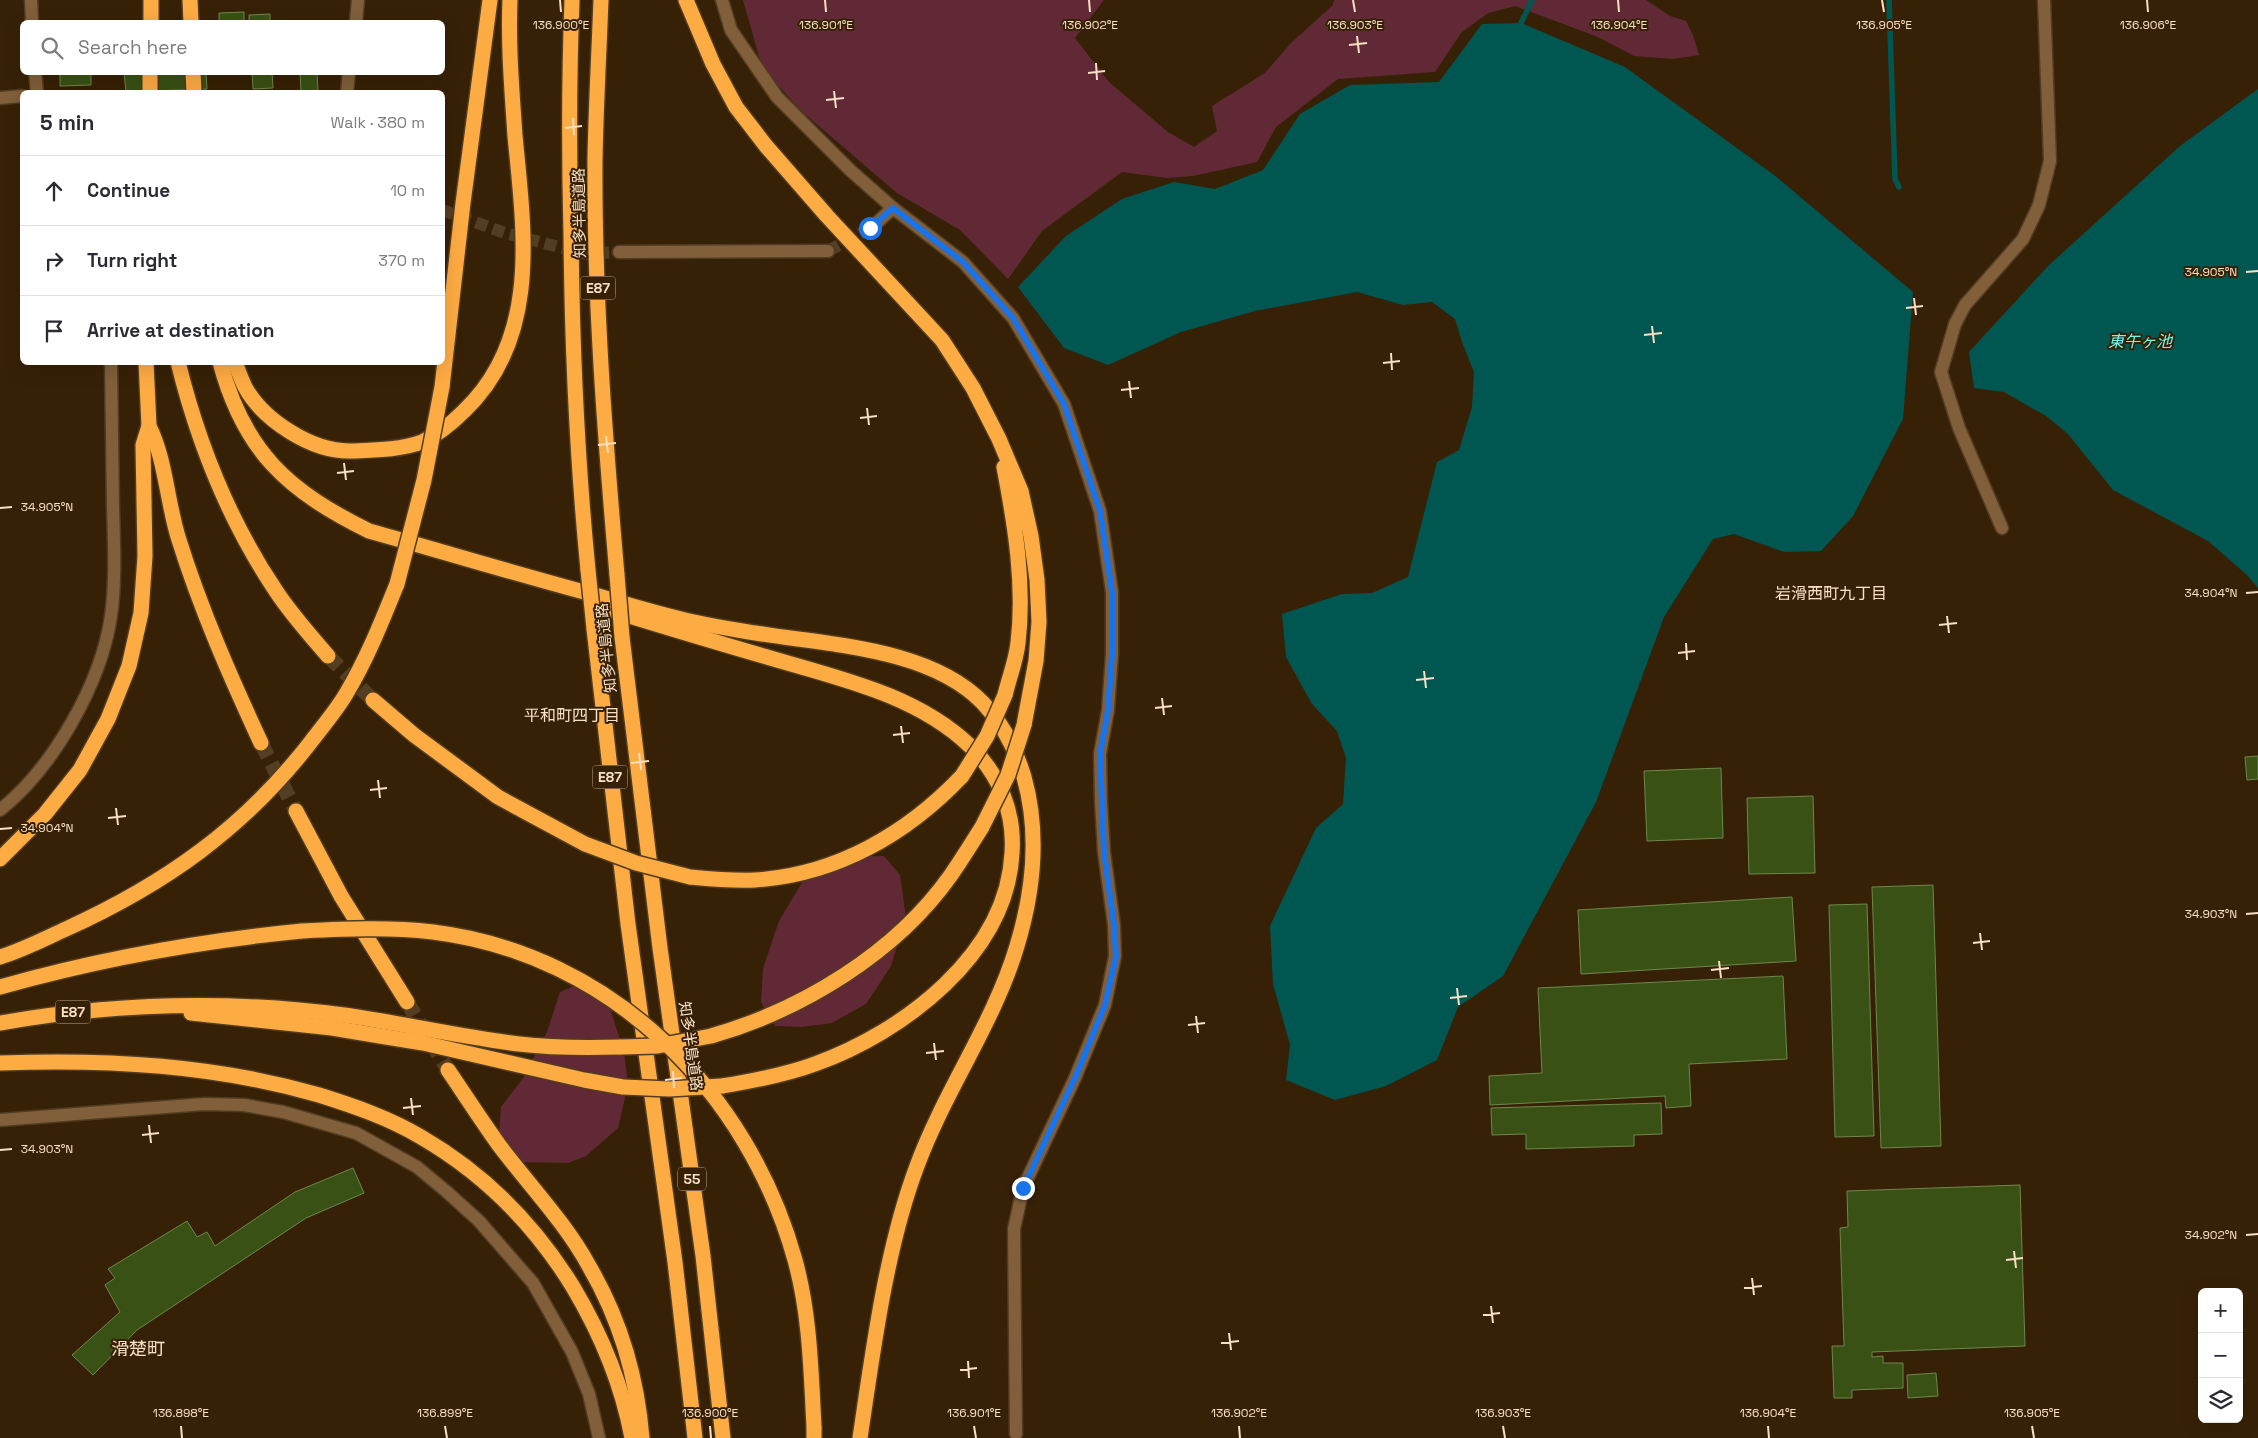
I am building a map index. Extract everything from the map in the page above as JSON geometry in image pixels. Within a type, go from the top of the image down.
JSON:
[{"type":"highway","points":[[151,0],[151,20]]},
{"type":"highway","points":[[190,0],[191,20]]},
{"type":"highway","points":[[445,361],[463,203],[490,0]]},
{"type":"highway","points":[[236,365],[246,388],[268,416],[293,434],[317,445],[347,451],[391,449],[422,442],[453,422],[478,398],[494,374],[507,348],[516,319],[523,267],[523,209],[511,67],[510,0]]},
{"type":"highway","name":"知多半島道路","points":[[572,0],[569,71],[572,331],[579,482],[628,924],[675,1262],[695,1438]]},
{"type":"highway","name":"知多半島道路","points":[[601,0],[595,160],[598,281],[605,435],[622,636],[656,920],[706,1276],[723,1438]]},
{"type":"highway","points":[[147,1007],[193,1005],[289,1009],[390,1022],[520,1044],[573,1048],[658,1046],[711,1036],[742,1027],[777,1013],[856,968],[921,911],[951,876],[982,827],[1008,775],[1024,725],[1036,661],[1039,622],[1037,580],[1031,536],[1020,491],[999,439],[973,388],[942,340],[827,216],[766,146],[736,107],[713,64],[686,0]]},
{"type":"highway","points":[[150,75],[150,90]]},
{"type":"highway","points":[[193,75],[194,90]]},
{"type":"highway","points":[[0,860],[45,814],[80,770],[108,719],[129,666],[141,613],[145,556],[143,445],[149,426],[146,365]]},
{"type":"highway","points":[[179,365],[198,431],[233,518],[276,591],[328,656]]},
{"type":"highway","points":[[221,365],[235,405],[252,439],[274,468],[295,487],[330,512],[369,530],[683,620],[760,634],[845,646],[890,656],[925,667],[957,683],[982,702],[1005,730],[1020,765],[1030,800],[1035,834],[1033,874],[1028,907],[1000,996],[938,1113],[916,1168],[900,1221],[886,1284],[860,1438]]},
{"type":"highway","points":[[0,957],[94,916],[132,897],[187,862],[229,829],[290,769],[346,694],[364,660],[397,584],[424,480],[445,365]]},
{"type":"highway","points":[[149,426],[157,441],[171,510],[193,582],[217,645],[261,742]]},
{"type":"highway","points":[[374,700],[414,735],[498,796],[585,844],[636,863],[690,877],[755,880],[809,872],[858,854],[904,828],[945,795],[962,776],[987,736],[1005,696],[1018,645],[1020,604],[1018,558],[999,439]]},
{"type":"highway","points":[[147,1007],[230,1019],[332,1028],[432,1045],[584,1080],[623,1087],[669,1089],[722,1086],[770,1078],[815,1064],[856,1046],[893,1024],[950,979],[987,934],[998,914],[1008,887],[1013,845],[1007,803],[997,780],[970,746],[933,718],[908,703],[840,679],[576,599],[560,586]]},
{"type":"highway","points":[[296,811],[341,896],[407,1002]]},
{"type":"highway","points":[[0,987],[108,960],[178,947],[302,932],[371,928],[435,932],[503,948],[538,960],[594,988],[620,1005],[656,1034],[688,1064],[713,1094],[744,1140],[771,1191],[785,1227],[795,1262],[808,1330],[814,1432]]},
{"type":"highway","name":"E87","points":[[0,1022],[79,1012],[147,1007]]},
{"type":"highway","points":[[0,1063],[68,1061],[142,1064],[195,1069],[246,1077],[291,1087],[339,1101],[380,1116],[420,1136],[454,1158],[484,1182],[538,1236],[560,1266],[600,1335],[615,1374],[632,1438]]},
{"type":"highway","points":[[448,1070],[498,1143],[574,1242],[589,1265],[617,1324],[628,1357],[636,1389],[642,1438]]},
{"type":"street","points":[[31,0],[32,20]]},
{"type":"street","points":[[356,20],[358,0]]},
{"type":"street","points":[[722,0],[732,30],[777,97],[850,170],[893,208],[963,262],[1013,318],[1064,404],[1100,511],[1112,592],[1108,710],[1100,754],[1104,852],[1114,925],[1116,956],[1105,1005],[1075,1078],[1023,1188],[1014,1229],[1016,1434]]},
{"type":"street","points":[[2002,528],[1959,428],[1941,372],[1955,324],[1966,305],[2023,239],[2039,205],[2050,161],[2044,0]]},
{"type":"street","points":[[36,75],[37,90]]},
{"type":"street","points":[[347,90],[349,75]]},
{"type":"street","points":[[0,98],[20,96]]},
{"type":"street","points":[[870,228],[893,208]]},
{"type":"street","points":[[619,252],[828,251]]},
{"type":"street","points":[[0,810],[44,767],[74,718],[99,662],[111,617],[114,558],[111,365]]},
{"type":"street","points":[[0,1120],[204,1104],[244,1105],[283,1112],[356,1133],[417,1168],[447,1192],[479,1221],[533,1283],[572,1352],[589,1394],[599,1438]]},
{"type":"shaded area","points":[[743,0],[1104,0],[1075,38],[1109,82],[1168,132],[1194,147],[1217,131],[1212,106],[1265,73],[1291,43],[1333,5],[1334,0],[1646,0],[1670,16],[1686,21],[1693,35],[1699,55],[1673,59],[1634,56],[1598,37],[1515,6],[1488,13],[1461,33],[1435,72],[1338,79],[1276,127],[1257,162],[1193,176],[1167,178],[1122,172],[1042,231],[1008,279],[960,230],[897,193],[800,110],[762,67]]},
{"type":"shaded area","points":[[884,856],[900,875],[906,918],[891,966],[866,1004],[832,1023],[802,1027],[775,1026],[761,1002],[763,969],[779,921],[804,879],[841,857]]},
{"type":"shaded area","points":[[583,982],[605,993],[624,1052],[628,1085],[618,1128],[586,1156],[568,1163],[517,1162],[499,1135],[501,1107],[523,1078],[547,1032],[560,992]]},
{"type":"water","points":[[1521,23],[1625,67],[1774,175],[1913,292],[1903,419],[1853,516],[1821,551],[1784,552],[1734,534],[1713,539],[1664,617],[1596,802],[1503,976],[1458,1007],[1437,1060],[1386,1086],[1335,1100],[1286,1080],[1290,1045],[1273,984],[1270,926],[1316,828],[1343,804],[1346,758],[1337,731],[1312,704],[1286,657],[1282,614],[1342,594],[1372,593],[1408,577],[1437,462],[1459,450],[1472,407],[1474,372],[1455,319],[1432,302],[1403,305],[1357,292],[1255,311],[1181,332],[1108,365],[1064,348],[1018,287],[1066,236],[1122,199],[1174,182],[1215,189],[1263,170],[1300,114],[1350,85],[1439,82],[1482,24]]},
{"type":"water","name":"東午ヶ池","points":[[2258,89],[2258,588],[2247,575],[2208,541],[2113,490],[2068,434],[2046,416],[2004,392],[1974,388],[1969,352],[2048,266],[2180,146]]},
{"type":"building","points":[[244,12],[244,20],[219,20],[219,13]]},
{"type":"building","points":[[270,14],[270,20],[249,20],[249,15]]},
{"type":"building","points":[[60,75],[91,75],[91,85],[60,86]]},
{"type":"building","points":[[124,75],[206,75],[207,89],[126,90]]},
{"type":"building","points":[[252,75],[272,75],[273,88],[253,89]]},
{"type":"building","points":[[300,75],[317,75],[318,90],[301,90]]},
{"type":"building","points":[[2258,756],[2258,779],[2247,780],[2245,757]]},
{"type":"building","points":[[1721,768],[1723,838],[1647,841],[1644,771]]},
{"type":"building","points":[[1813,796],[1815,873],[1749,874],[1747,798]]},
{"type":"building","points":[[1933,885],[1941,1146],[1881,1148],[1872,887]]},
{"type":"building","points":[[1792,897],[1796,961],[1581,974],[1578,910]]},
{"type":"building","points":[[1867,904],[1874,1136],[1835,1137],[1829,905]]},
{"type":"building","points":[[1783,976],[1787,1059],[1689,1064],[1691,1106],[1666,1108],[1665,1096],[1490,1105],[1489,1076],[1542,1073],[1538,988]]},
{"type":"building","points":[[1661,1103],[1662,1134],[1634,1135],[1634,1146],[1526,1149],[1526,1134],[1492,1135],[1491,1108]]},
{"type":"building","points":[[353,1168],[364,1193],[306,1218],[137,1330],[93,1375],[72,1355],[120,1312],[105,1285],[115,1278],[108,1269],[187,1221],[197,1237],[207,1232],[215,1246],[295,1192]]},
{"type":"building","points":[[2020,1185],[2025,1346],[1872,1352],[1872,1357],[1883,1356],[1883,1363],[1903,1363],[1903,1388],[1852,1390],[1852,1398],[1834,1398],[1832,1346],[1844,1346],[1840,1228],[1848,1227],[1847,1191]]},
{"type":"building","points":[[1936,1373],[1938,1396],[1908,1398],[1907,1375]]},
{"type":"waterway","points":[[1521,23],[1532,0]]},
{"type":"waterway","points":[[1889,0],[1895,179],[1899,187]]},
{"type":"tunnel","points":[[445,211],[505,233],[586,254],[619,252]]},
{"type":"tunnel","points":[[828,251],[871,228]]},
{"type":"tunnel","points":[[328,656],[373,700]]},
{"type":"tunnel","points":[[261,743],[296,811]]},
{"type":"tunnel","points":[[407,1002],[448,1070]]},
{"type":"district","name":"岩滑西町九丁目","points":[[1831,593]]},
{"type":"district","name":"平和町四丁目","points":[[572,715]]},
{"type":"district","name":"滑楚町","points":[[138,1348]]},
{"type":"route","points":[[870,228],[893,208],[963,262],[1013,318],[1064,404],[1100,511],[1112,592],[1112,654],[1108,710],[1100,754],[1101,802],[1104,852],[1114,925],[1116,956],[1105,1005],[1075,1078],[1023,1188]]}]
